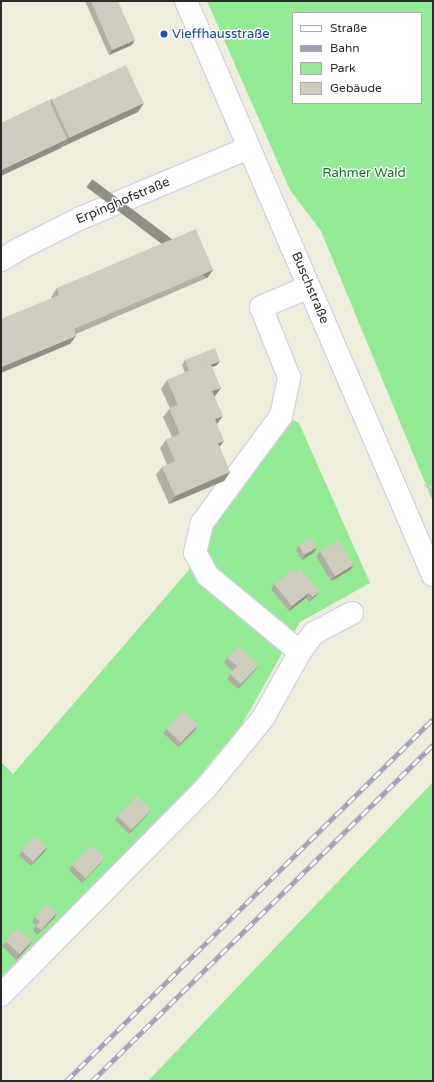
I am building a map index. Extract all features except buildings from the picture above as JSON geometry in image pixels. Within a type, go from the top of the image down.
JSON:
[{"type":"street","name":"Buschstraße","points":[[186,1],[433,575]]},
{"type":"street","name":"Erpinghofstraße","points":[[1,260],[21,248],[80,218],[248,148]]},
{"type":"street","points":[[300,652],[208,576],[195,553],[202,523],[281,416],[289,377],[261,307],[309,287]]},
{"type":"street","points":[[1,995],[206,788],[263,718],[300,652],[314,633],[352,613]]},
{"type":"green space","name":"Rahmer Wald","points":[[207,1],[433,1],[433,502],[321,231],[290,190]]},
{"type":"green space","points":[[291,419],[299,423],[370,583],[300,622],[241,726],[182,797],[1,984],[1,762],[13,774],[188,571],[213,521]]},
{"type":"green space","points":[[433,782],[433,1081],[148,1081]]},
{"type":"railway","points":[[66,1081],[433,719]]},
{"type":"railway","points":[[92,1081],[433,745]]},
{"type":"place","name":"Vieffhausstraße","points":[[164,34]]}]
